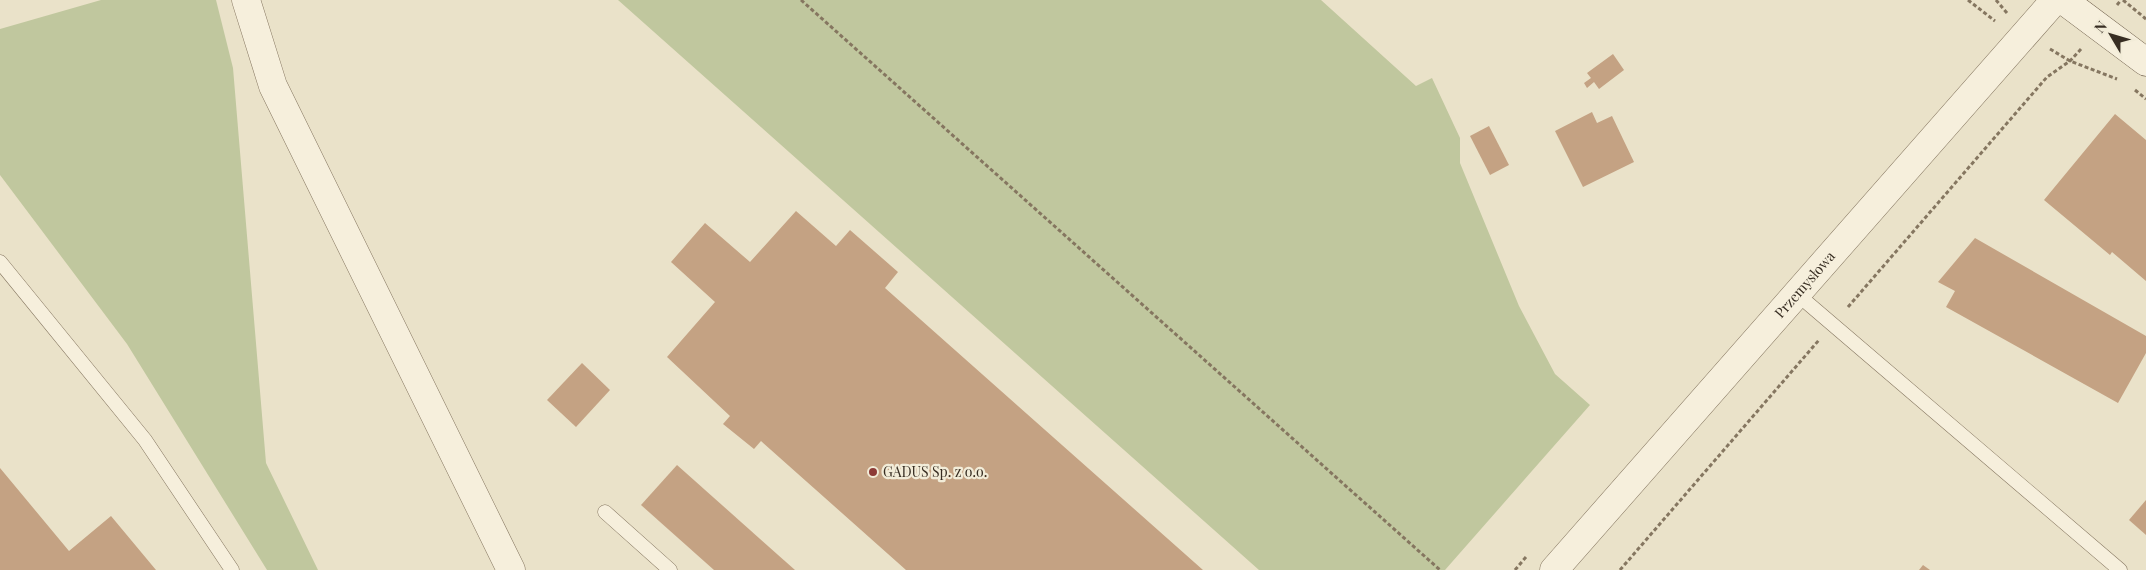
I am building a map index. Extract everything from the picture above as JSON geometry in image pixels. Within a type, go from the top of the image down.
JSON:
[{"type":"street","points":[[246,0],[273,86],[511,570]]},
{"type":"street","name":"Przemysłowa","points":[[1554,570],[2055,0]]},
{"type":"street","points":[[2064,0],[2146,62]]},
{"type":"lane","points":[[0,262],[145,440],[232,570]]},
{"type":"lane","points":[[1797,294],[2120,570]]},
{"type":"lane","points":[[605,512],[670,570]]},
{"type":"path","points":[[800,0],[1440,570]]},
{"type":"path","points":[[1968,0],[1994,21]]},
{"type":"path","points":[[1996,0],[2009,15]]},
{"type":"path","points":[[2123,0],[2146,19]]},
{"type":"path","points":[[2070,61],[2082,46]]},
{"type":"path","points":[[2047,48],[2070,61],[2120,80]]},
{"type":"path","points":[[2134,89],[2146,99]]},
{"type":"green space","points":[[101,0],[216,0],[233,68],[266,463],[318,570],[267,570],[127,344],[0,175],[0,29]]},
{"type":"green space","points":[[618,0],[1321,0],[1416,86],[1432,78],[1460,138],[1460,163],[1519,306],[1555,374],[1590,405],[1445,570],[1259,570]]},
{"type":"building","points":[[1613,54],[1624,70],[1599,89],[1594,82],[1587,88],[1584,83],[1591,78],[1587,73]]},
{"type":"building","points":[[1592,112],[1597,123],[1612,116],[1634,162],[1583,187],[1555,131]]},
{"type":"building","points":[[2115,114],[2146,140],[2146,281],[2112,252],[2110,255],[2044,200]]},
{"type":"building","points":[[1489,126],[1509,165],[1490,175],[1470,136]]},
{"type":"building","points":[[796,211],[836,246],[850,230],[898,272],[885,288],[1203,570],[906,570],[761,441],[754,449],[723,424],[730,416],[667,357],[715,302],[671,262],[705,223],[750,262]]},
{"type":"building","points":[[1975,238],[2146,336],[2146,353],[2118,403],[1946,307],[1955,291],[1938,282]]},
{"type":"building","points":[[582,363],[610,390],[576,427],[547,400]]},
{"type":"building","points":[[677,465],[795,570],[714,570],[641,505]]},
{"type":"building","points":[[0,468],[69,551],[111,516],[156,570],[0,570]]},
{"type":"building","points":[[2146,500],[2146,535],[2129,520]]},
{"type":"building","points":[[1923,565],[1930,570],[1919,570]]},
{"type":"place","name":"GADUS Sp. z o.o.","points":[[873,472]]}]
